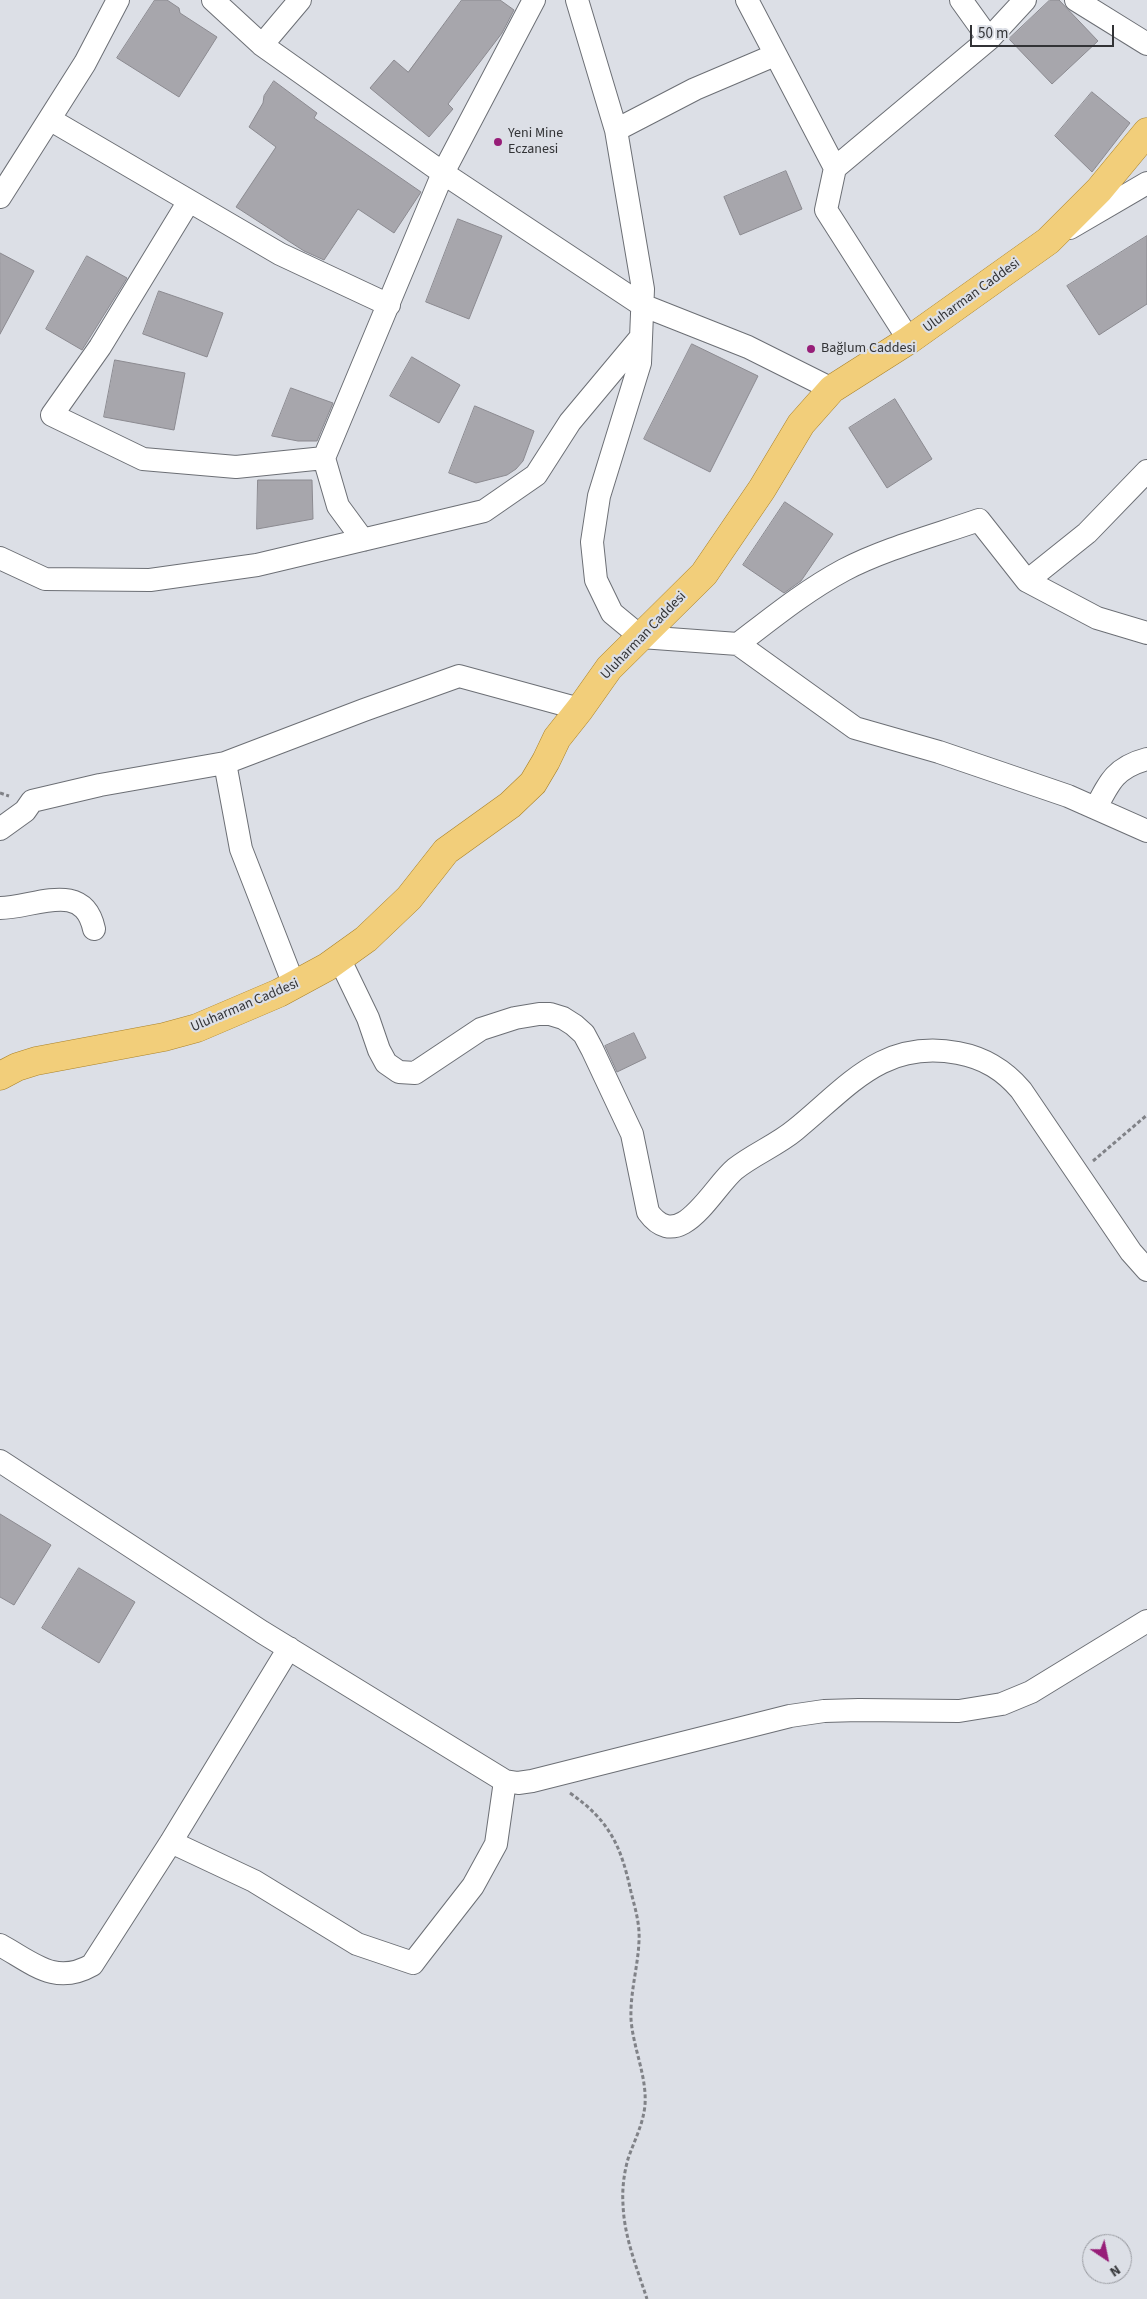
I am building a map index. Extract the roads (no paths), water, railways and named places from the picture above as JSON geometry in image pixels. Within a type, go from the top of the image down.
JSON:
[{"type":"main road","name":"Uluharman Caddesi","points":[[0,1076],[17,1067],[36,1062],[180,1033],[254,1004],[294,985],[366,939],[410,898],[446,851],[496,816],[522,794],[546,761],[556,738],[580,709],[609,668],[704,574],[762,489],[801,424],[832,389],[909,340],[1048,241],[1099,190],[1147,132]]},
{"type":"street","points":[[0,197],[51,120],[85,63],[118,0]]},
{"type":"street","points":[[213,0],[262,45],[443,173],[642,305],[748,347],[832,389]]},
{"type":"street","points":[[262,45],[300,0]]},
{"type":"street","points":[[363,540],[338,506],[324,458],[443,173],[534,0]]},
{"type":"street","points":[[577,0],[616,130],[643,290],[640,363],[599,496],[592,542],[596,580],[612,613],[641,637],[738,644],[855,728],[939,752],[1068,796],[1147,831]]},
{"type":"street","points":[[747,0],[835,168]]},
{"type":"street","points":[[961,0],[989,39]]},
{"type":"street","points":[[909,340],[826,210],[835,168],[989,39],[1025,0]]},
{"type":"street","points":[[1076,0],[1147,44]]},
{"type":"street","points":[[616,130],[695,89],[775,55]]},
{"type":"street","points":[[51,120],[280,254],[389,305]]},
{"type":"street","points":[[1048,241],[1147,183]]},
{"type":"street","points":[[189,201],[100,347],[52,415],[143,459],[236,468],[324,458]]},
{"type":"street","points":[[0,558],[45,579],[150,580],[257,565],[484,511],[536,475],[570,422],[641,337]]},
{"type":"street","points":[[1027,581],[1087,533],[1147,471]]},
{"type":"street","points":[[738,644],[803,594],[845,569],[910,543],[979,520],[1027,581],[1097,618],[1147,633]]},
{"type":"street","points":[[0,828],[25,811],[32,801],[100,785],[226,764],[364,710],[458,676],[580,709]]},
{"type":"street","points":[[1096,808],[1114,776],[1133,764],[1147,759]]},
{"type":"street","points":[[226,764],[241,849],[294,985]]},
{"type":"street","points":[[0,908],[53,899],[67,899],[82,906],[88,913],[94,929]]},
{"type":"street","points":[[339,958],[368,1018],[379,1050],[386,1063],[399,1072],[415,1073],[481,1029],[515,1018],[550,1014],[563,1018],[574,1025],[584,1034],[623,1113],[637,1154],[648,1212],[661,1225],[669,1227],[678,1226],[688,1220],[736,1169],[794,1131],[873,1065],[891,1057],[923,1050],[942,1050],[984,1060],[1010,1076],[1041,1118],[1131,1252],[1147,1270]]},
{"type":"street","points":[[0,1461],[289,1648],[505,1781],[525,1782],[556,1775],[790,1716],[824,1711],[959,1711],[988,1708],[1031,1692],[1147,1621]]},
{"type":"street","points":[[0,1945],[55,1974],[66,1975],[79,1972],[92,1965],[171,1842],[289,1648]]},
{"type":"street","points":[[171,1842],[254,1881],[358,1944],[413,1963],[473,1886],[496,1844],[505,1781]]},
{"type":"place","name":"Yeni Mine Eczanesi","points":[[498,142]]},
{"type":"place","name":"Bağlum Caddesi","points":[[811,349]]}]
